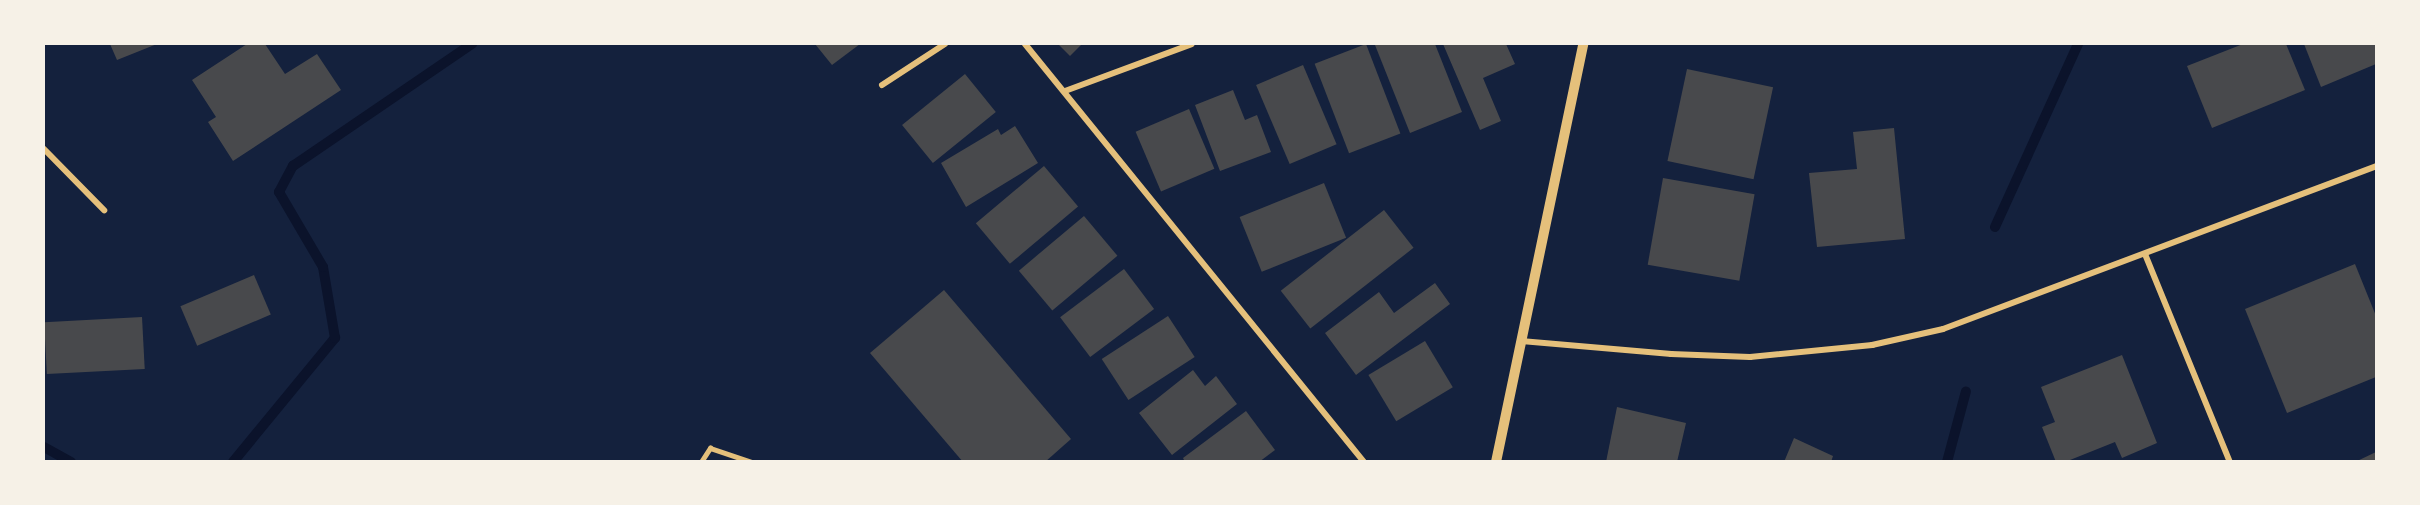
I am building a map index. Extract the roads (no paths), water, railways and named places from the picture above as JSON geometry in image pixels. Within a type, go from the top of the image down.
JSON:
[{"type":"street","points":[[882,85],[945,44]]},
{"type":"street","points":[[1025,44],[1364,462]]},
{"type":"street","points":[[1065,91],[1192,44]]},
{"type":"street","points":[[1496,462],[1582,44]]},
{"type":"street","points":[[44,150],[104,210]]},
{"type":"street","points":[[1522,341],[1671,354],[1750,357],[1872,345],[1942,329],[2376,166]]},
{"type":"street","points":[[2145,254],[2230,462]]},
{"type":"lane","points":[[701,462],[710,448],[752,462]]},
{"type":"waterway","points":[[233,462],[335,338],[323,267],[279,192],[293,166],[472,44]]},
{"type":"waterway","points":[[1995,227],[2078,44]]},
{"type":"waterway","points":[[1947,462],[1966,391]]},
{"type":"waterway","points":[[44,447],[71,462]]}]
